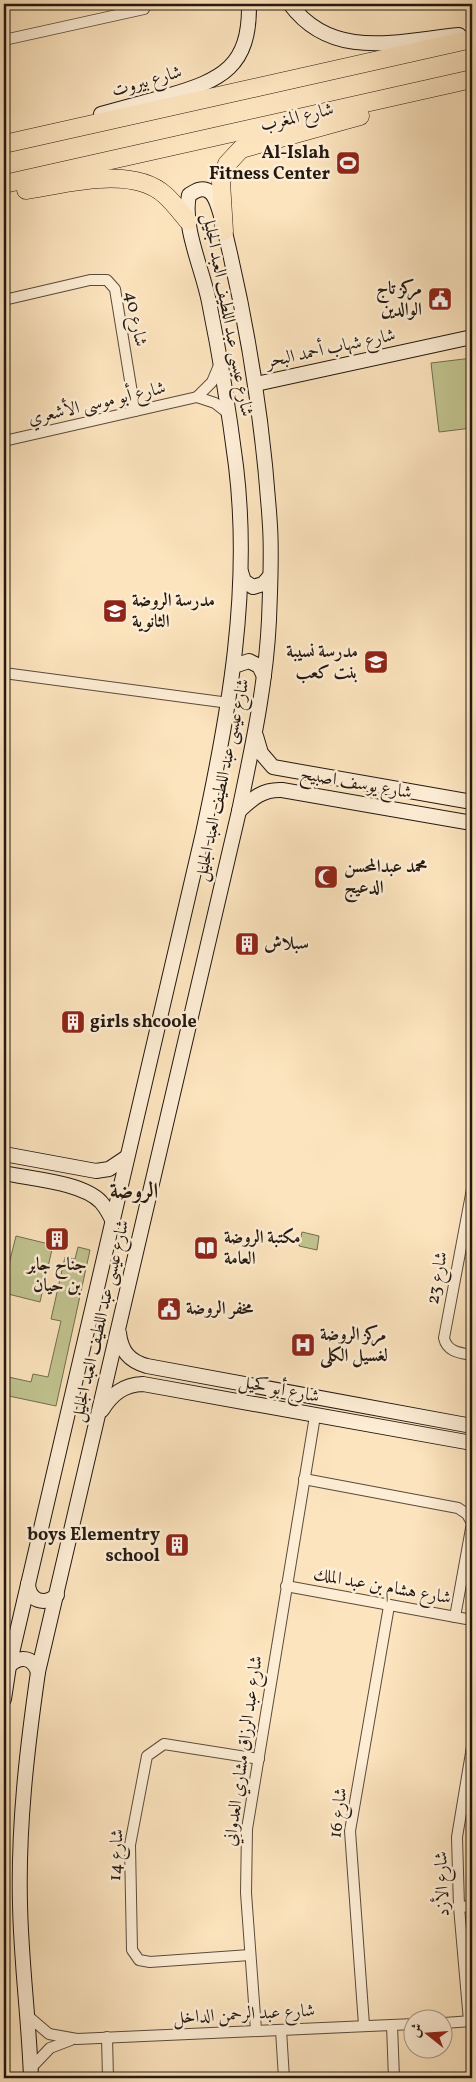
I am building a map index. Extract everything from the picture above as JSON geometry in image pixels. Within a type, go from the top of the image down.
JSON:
[{"type":"highway","points":[[4,143],[472,39]]},
{"type":"highway","name":"شارع المغرب","points":[[4,184],[472,78]]},
{"type":"highway","points":[[224,231],[221,182],[227,164],[241,149],[258,142],[472,86]]},
{"type":"highway","points":[[4,194],[108,178],[125,179],[148,184],[165,194],[188,221]]},
{"type":"main road","name":"شارع بيروت","points":[[4,143],[189,89],[219,77],[233,65],[240,53],[247,29],[249,4]]},
{"type":"main road","points":[[290,4],[313,27],[347,42],[372,44],[472,34]]},
{"type":"main road","name":"شارع عيسى عبد اللطيف العبد الجليل","points":[[4,1698],[9,1666],[28,1583],[203,833],[229,703],[234,666],[240,572],[236,468],[229,414],[209,300],[188,221],[187,206],[189,195],[203,189],[210,192],[214,198],[224,231],[256,384],[270,525],[270,576],[264,676],[255,733],[239,811],[38,1672],[20,1830],[20,1903],[31,2073]]},
{"type":"main road","name":"شارع شهاب أحمد البحر","points":[[256,384],[472,337]]},
{"type":"main road","points":[[240,572],[244,582],[253,586],[263,584],[270,576]]},
{"type":"main road","points":[[234,666],[244,661],[254,663],[264,676]]},
{"type":"main road","name":"شارع يوسف اصبيح","points":[[255,733],[261,753],[273,767],[354,783],[472,802]]},
{"type":"main road","points":[[353,802],[360,793],[354,783]]},
{"type":"main road","points":[[378,806],[373,798],[377,789],[382,787]]},
{"type":"main road","name":"شارع يوسف اصبيح","points":[[239,811],[253,797],[271,789],[472,823]]},
{"type":"main road","points":[[4,1154],[96,1171],[109,1169],[127,1157]]},
{"type":"main road","points":[[4,1160],[4,1165]]},
{"type":"main road","points":[[4,1173],[78,1189],[90,1194],[106,1208],[113,1222]]},
{"type":"main road","name":"شارع أبو كحيل","points":[[119,1325],[122,1347],[127,1355],[143,1365],[472,1426]]},
{"type":"main road","points":[[158,1386],[156,1377],[161,1369]]},
{"type":"main road","name":"شارع أبو كحيل","points":[[97,1422],[106,1404],[119,1390],[137,1384],[158,1386],[472,1443]]},
{"type":"main road","points":[[28,1583],[29,1590],[38,1600],[45,1602],[57,1596]]},
{"type":"main road","points":[[9,1666],[14,1660],[22,1658],[30,1660],[36,1665],[38,1672]]},
{"type":"street","points":[[4,40],[144,9],[143,4]]},
{"type":"street","name":"شارع 40","points":[[4,300],[90,280],[107,280],[115,289],[136,411]]},
{"type":"street","points":[[220,363],[212,382],[197,398],[214,403],[229,414]]},
{"type":"street","name":"شارع أبو موسى الأشعري","points":[[4,441],[197,398]]},
{"type":"street","points":[[4,564],[4,569]]},
{"type":"street","points":[[4,673],[229,703]]},
{"type":"street","name":"شارع 23","points":[[472,1189],[444,1333],[448,1347],[455,1352],[472,1355]]},
{"type":"street","name":"شارع عبد الرزاق مشاري العدواني","points":[[256,2030],[250,1955],[245,1853],[246,1829],[315,1416]]},
{"type":"street","points":[[304,1479],[458,1508],[467,1514],[472,1523],[456,1617]]},
{"type":"street","name":"شارع هشام بن عبد الملك","points":[[286,1586],[472,1620]]},
{"type":"street","name":"شارع 16","points":[[364,2026],[350,1831],[389,1606]]},
{"type":"street","name":"شارع 14","points":[[250,1955],[150,1962],[139,1960],[132,1950],[130,1845],[147,1756],[153,1750],[164,1744],[259,1759]]},
{"type":"street","name":"شارع الأزد","points":[[471,2021],[460,1907],[457,1837],[472,1747]]},
{"type":"street","points":[[460,1907],[472,1906]]},
{"type":"street","name":"شارع عبد الرحمن الداخل","points":[[28,2016],[49,2034],[76,2039],[404,2024]]},
{"type":"street","points":[[454,2022],[471,2021]]},
{"type":"street","points":[[392,2025],[394,2078]]},
{"type":"street","points":[[281,2030],[284,2078]]},
{"type":"street","points":[[107,2037],[108,2078]]},
{"type":"street","name":"شارع عبد الرحمن الداخل","points":[[31,2073],[50,2048],[76,2039]]},
{"type":"green space","points":[[472,358],[472,428],[439,432],[431,363]]},
{"type":"green space","points":[[302,1232],[319,1236],[317,1250],[299,1246]]},
{"type":"green space","points":[[16,1236],[53,1245],[40,1302],[4,1293],[4,1284]]},
{"type":"green space","points":[[78,1247],[90,1250],[56,1406],[4,1395],[4,1376],[31,1382],[33,1374],[48,1377],[61,1321],[51,1319],[65,1257],[75,1259]]},
{"type":"place","name":"Al-Islah Fitness Center","points":[[348,163]]},
{"type":"place","name":"مركز تاج الوالدين","points":[[440,299]]},
{"type":"place","name":"مدرسة الروضة الثانوية","points":[[115,611]]},
{"type":"place","name":"مدرسة نسيبة بنت كعب","points":[[376,662]]},
{"type":"place","name":"محمد عبدالمحسن الدعيج","points":[[326,877]]},
{"type":"place","name":"سبلاش","points":[[247,944]]},
{"type":"place","name":"girls shcoole","points":[[73,1022]]},
{"type":"place","name":"جناح جابر بن حيان","points":[[57,1239]]},
{"type":"place","name":"مكتبة الروضة العامة","points":[[206,1248]]},
{"type":"place","name":"مخفر الروضة","points":[[169,1309]]},
{"type":"place","name":"مركز الروضة لغسيل الكلى","points":[[303,1345]]},
{"type":"place","name":"boys Elementry school","points":[[177,1545]]},
{"type":"district","name":"الروضة","points":[[134,1192]]}]
